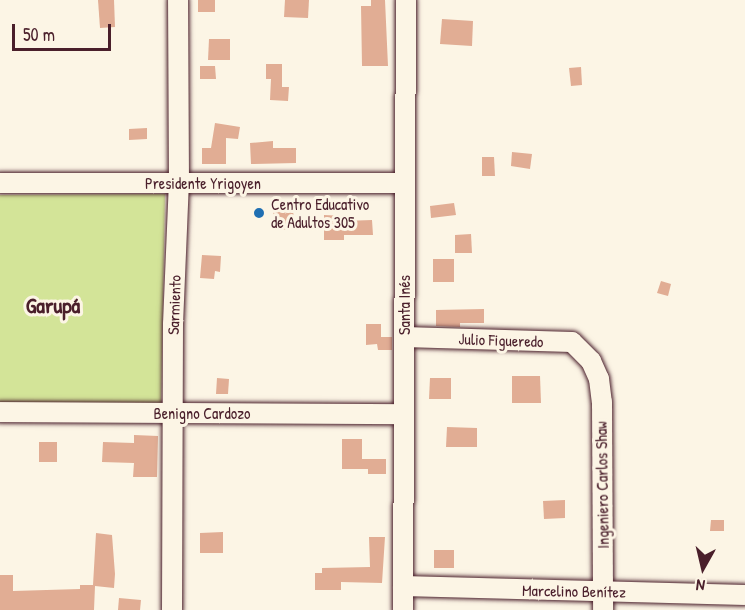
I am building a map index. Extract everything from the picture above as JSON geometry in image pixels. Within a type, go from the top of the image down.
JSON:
[{"type":"street","name":"Sarmiento","points":[[172,610],[173,413],[179,183],[178,0]]},
{"type":"street","name":"Santa Inés","points":[[403,610],[406,0]]},
{"type":"street","name":"Presidente Yrigoyen","points":[[0,183],[405,183]]},
{"type":"street","name":"Julio Figueredo","points":[[404,337],[572,342],[591,361]]},
{"type":"street","name":"Ingeniero Carlos Shaw","points":[[591,361],[599,379],[602,402],[603,601]]},
{"type":"street","name":"Benigno Cardozo","points":[[0,412],[404,414]]},
{"type":"street","name":"Marcelino Benítez","points":[[403,586],[603,601],[745,594]]},
{"type":"green space","points":[[165,194],[161,403],[0,403],[0,195]]},
{"type":"building","points":[[98,0],[114,0],[115,27],[100,28]]},
{"type":"building","points":[[198,0],[215,0],[215,12],[198,12]]},
{"type":"building","points":[[285,0],[309,0],[308,18],[284,17]]},
{"type":"building","points":[[371,0],[385,0],[388,66],[362,66],[361,6],[371,6]]},
{"type":"building","points":[[442,19],[473,21],[472,46],[440,44]]},
{"type":"building","points":[[209,39],[230,39],[230,60],[208,60]]},
{"type":"building","points":[[266,64],[282,64],[282,87],[289,87],[288,101],[270,100],[271,79],[266,79]]},
{"type":"building","points":[[200,66],[215,66],[216,79],[200,79]]},
{"type":"building","points":[[581,67],[582,85],[571,86],[569,68]]},
{"type":"building","points":[[215,123],[240,127],[238,139],[226,138],[226,164],[202,164],[202,148],[211,148]]},
{"type":"building","points":[[147,128],[147,139],[129,140],[129,129]]},
{"type":"building","points":[[273,141],[273,148],[296,148],[296,163],[251,164],[250,143]]},
{"type":"building","points":[[512,152],[532,154],[530,169],[511,166]]},
{"type":"building","points":[[482,157],[494,157],[495,176],[482,176]]},
{"type":"building","points":[[454,203],[456,215],[431,218],[430,206]]},
{"type":"building","points":[[293,205],[294,229],[274,230],[273,206]]},
{"type":"building","points":[[324,215],[344,216],[344,221],[372,220],[373,235],[344,235],[344,240],[324,240]]},
{"type":"building","points":[[471,234],[472,253],[455,253],[455,235]]},
{"type":"building","points":[[202,255],[221,256],[220,272],[215,271],[214,279],[200,278]]},
{"type":"building","points":[[433,259],[454,259],[454,282],[433,282]]},
{"type":"building","points":[[661,281],[671,284],[668,296],[657,293]]},
{"type":"building","points":[[484,309],[484,323],[460,323],[460,327],[436,326],[436,310]]},
{"type":"building","points":[[366,324],[381,324],[381,337],[392,337],[392,350],[378,350],[377,344],[366,345]]},
{"type":"building","points":[[512,376],[540,376],[541,403],[512,403]]},
{"type":"building","points":[[217,378],[229,379],[228,394],[216,394]]},
{"type":"building","points":[[430,378],[451,378],[451,399],[429,399]]},
{"type":"building","points":[[447,427],[477,428],[477,447],[446,447]]},
{"type":"building","points":[[134,435],[158,436],[157,477],[133,477],[134,463],[102,462],[103,442],[134,443]]},
{"type":"building","points":[[342,439],[362,439],[362,459],[386,459],[386,474],[368,474],[368,469],[342,469]]},
{"type":"building","points":[[39,442],[57,442],[57,462],[39,462]]},
{"type":"building","points":[[565,500],[565,518],[544,519],[543,501]]},
{"type":"building","points":[[711,520],[724,520],[724,531],[710,531]]},
{"type":"building","points":[[223,532],[223,553],[200,553],[200,533]]},
{"type":"building","points":[[96,533],[112,535],[115,574],[114,588],[95,586],[94,610],[0,610],[0,575],[13,575],[13,591],[80,589],[80,585],[93,585]]},
{"type":"building","points":[[369,537],[385,537],[382,583],[341,582],[341,590],[315,590],[315,573],[322,573],[322,568],[370,567]]},
{"type":"building","points":[[434,550],[454,550],[454,568],[434,568]]},
{"type":"building","points":[[119,598],[141,600],[140,610],[118,610]]},
{"type":"place","name":"Centro Educativo de Adultos 305","points":[[259,213]]},
{"type":"district","name":"Garupá","points":[[53,306]]}]
